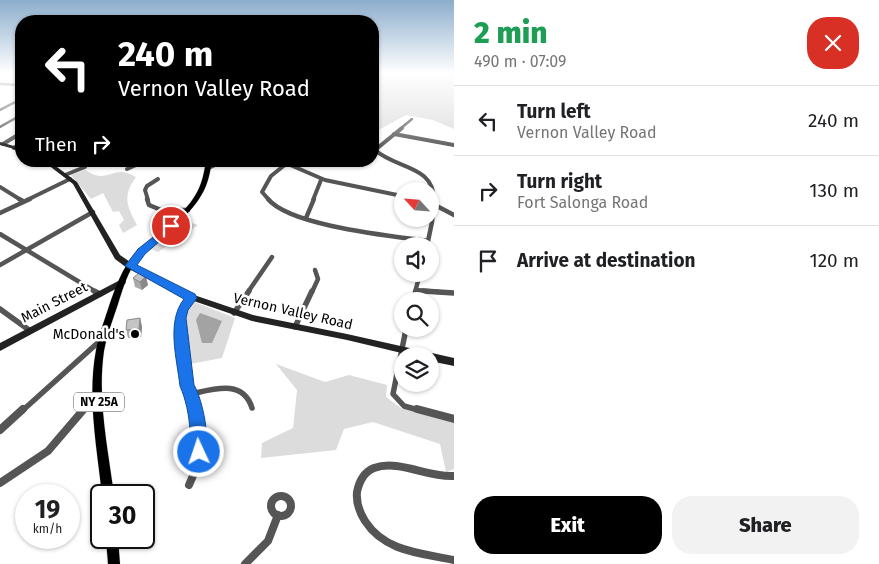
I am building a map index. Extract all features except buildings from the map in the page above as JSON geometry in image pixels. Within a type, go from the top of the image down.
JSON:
[{"type":"main road","points":[[1,144],[14,148]]},
{"type":"main road","points":[[53,167],[67,177]]},
{"type":"main road","name":"NY 25A","points":[[107,484],[98,394],[99,356],[103,339],[122,282],[130,266],[142,251],[188,210],[204,187],[209,167]]},
{"type":"main road","name":"Vernon Valley Road","points":[[67,177],[75,183],[117,257],[130,266],[191,298],[234,313],[394,348]]},
{"type":"main road","name":"Main Street","points":[[0,347],[122,282]]},
{"type":"main road","name":"Vernon Valley Road","points":[[439,358],[454,362]]},
{"type":"main road","points":[[113,549],[114,564]]},
{"type":"street","points":[[0,110],[15,102]]},
{"type":"street","points":[[0,127],[15,118]]},
{"type":"street","points":[[379,145],[412,119]]},
{"type":"street","points":[[394,134],[454,145]]},
{"type":"street","points":[[1,144],[15,136]]},
{"type":"street","points":[[379,153],[391,162],[413,169],[428,179],[429,182]]},
{"type":"street","points":[[0,212],[85,167]]},
{"type":"street","points":[[127,169],[132,167]]},
{"type":"street","points":[[282,167],[270,176],[262,192],[264,198],[273,206],[331,226],[394,238]]},
{"type":"street","points":[[293,167],[321,180],[346,188],[394,195]]},
{"type":"street","points":[[158,179],[147,186],[145,190],[149,204],[161,210],[188,210]]},
{"type":"street","points":[[306,218],[321,180]]},
{"type":"street","points":[[0,187],[23,201]]},
{"type":"street","points":[[439,208],[454,215]]},
{"type":"street","points":[[0,264],[92,212]]},
{"type":"street","points":[[0,234],[100,294]]},
{"type":"street","points":[[234,313],[272,257]]},
{"type":"street","points":[[295,327],[318,279],[315,270]]},
{"type":"street","points":[[418,282],[416,290],[454,293]]},
{"type":"street","points":[[190,485],[196,473],[199,452],[198,428],[191,394],[187,386],[180,318],[185,304],[191,298]]},
{"type":"street","points":[[0,309],[29,330]]},
{"type":"street","points":[[0,430],[103,339]]},
{"type":"street","points":[[191,394],[218,388],[237,389],[245,392],[250,399],[252,408]]},
{"type":"street","points":[[394,388],[393,394],[404,406],[454,419]]},
{"type":"street","points":[[0,483],[48,451],[98,394]]},
{"type":"street","points":[[454,476],[436,476],[390,466],[376,467],[367,472],[360,481],[357,502],[362,515],[379,538],[399,547],[454,560]]},
{"type":"street","points":[[245,564],[268,541],[278,515]]},
{"type":"shaded area","points":[[379,99],[454,99],[454,129],[433,120],[406,115],[379,130]]},
{"type":"shaded area","points":[[85,170],[98,176],[124,172],[136,177],[129,190],[127,201],[137,225],[123,233],[119,225],[124,220],[119,211],[113,212],[103,193],[91,199],[71,175]]},
{"type":"shaded area","points":[[182,220],[198,225],[158,252],[149,248]]},
{"type":"shaded area","points":[[192,301],[235,318],[222,358],[190,364],[185,318]]},
{"type":"shaded area","points":[[200,313],[222,321],[212,343],[202,343],[196,320]]},
{"type":"shaded area","points":[[276,364],[325,382],[349,375],[387,385],[386,397],[401,408],[454,422],[454,469],[446,472],[440,444],[373,422],[344,429],[336,450],[261,458],[262,443],[293,428],[297,390]]},
{"type":"place","name":"McDonald's","points":[[135,334]]},
{"type":"route","points":[[171,226],[142,251],[130,266],[191,298],[182,309],[180,330],[187,386],[191,394],[198,428],[199,452]]}]
